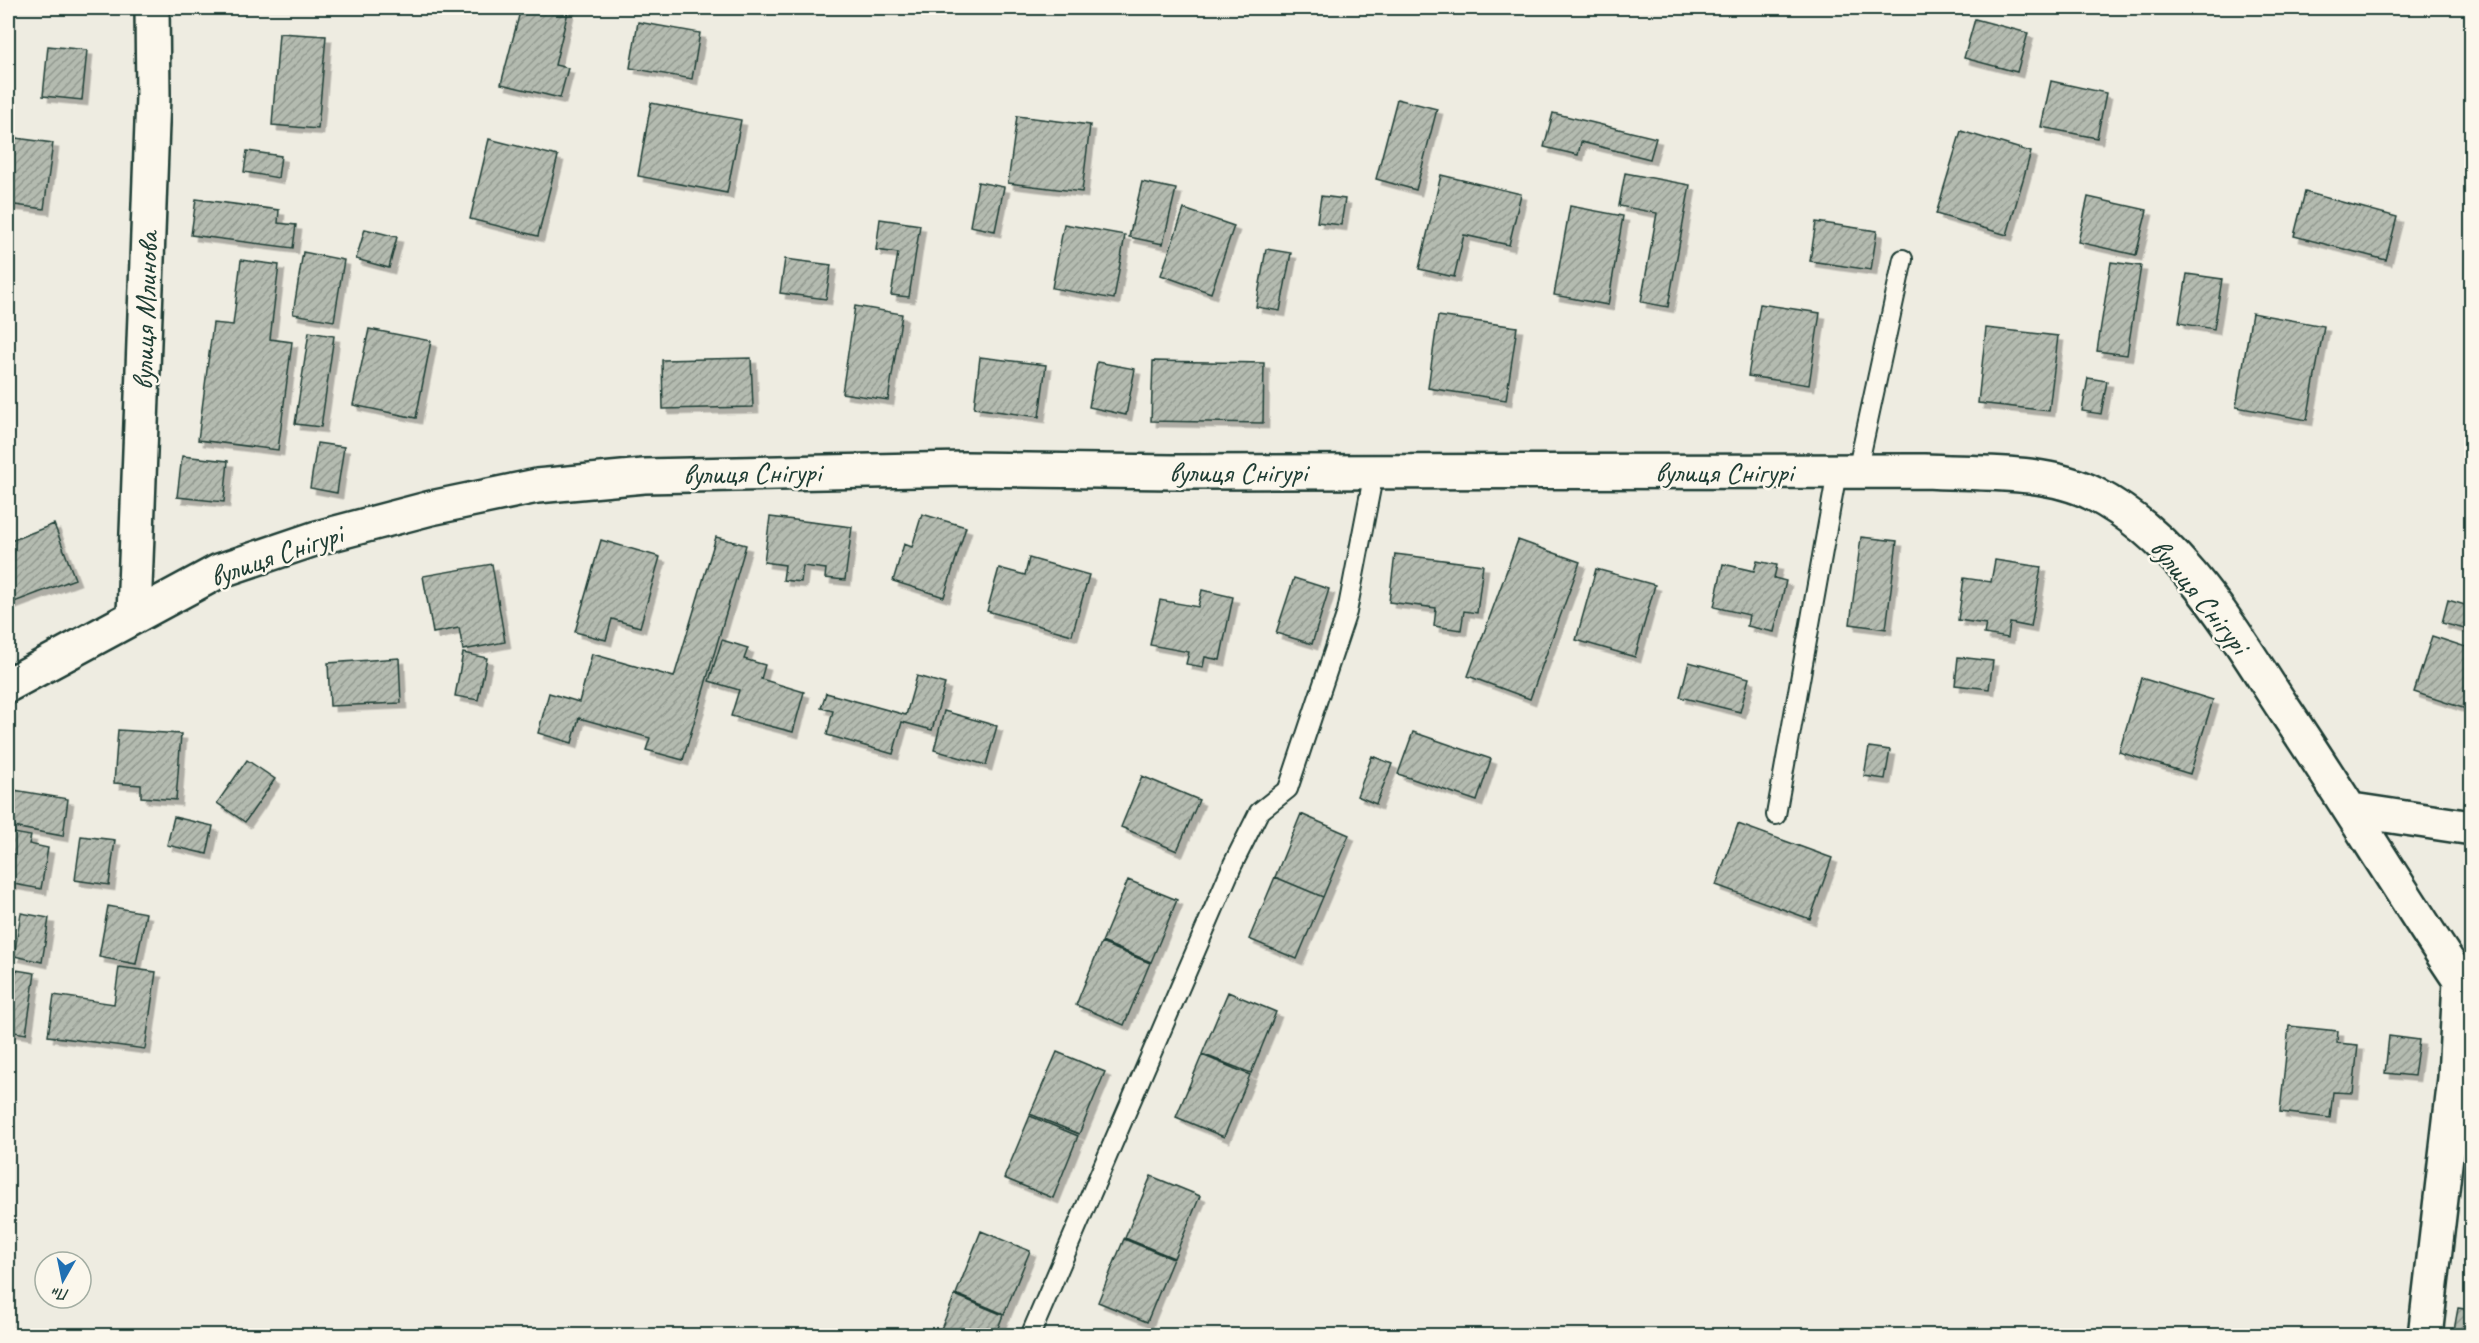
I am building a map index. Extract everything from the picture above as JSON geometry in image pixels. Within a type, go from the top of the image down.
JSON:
[{"type":"street","name":"вулиця Млинова","points":[[134,615],[153,96],[152,8]]},
{"type":"street","name":"вулиця Снігурі","points":[[8,685],[219,571],[317,538],[431,508],[537,486],[644,476],[965,469],[1374,472],[1924,471],[2043,478],[2093,494],[2140,524],[2184,567],[2223,618],[2352,810],[2466,989],[2425,1335]]},
{"type":"street","points":[[2352,810],[2472,828]]},
{"type":"lane","points":[[1776,815],[1847,472],[1903,259]]},
{"type":"lane","points":[[1030,1335],[1233,864],[1259,812],[1288,789],[1347,612],[1374,472]]},
{"type":"building","points":[[521,8],[569,8],[555,65],[568,68],[560,98],[501,84]]},
{"type":"building","points":[[1975,19],[2028,33],[2017,72],[1964,58]]},
{"type":"building","points":[[638,22],[700,33],[692,79],[630,68]]},
{"type":"building","points":[[279,33],[326,36],[318,129],[272,125]]},
{"type":"building","points":[[48,46],[87,50],[82,100],[43,96]]},
{"type":"building","points":[[2051,81],[2106,93],[2097,138],[2041,127]]},
{"type":"building","points":[[1397,99],[1437,109],[1416,190],[1376,179]]},
{"type":"building","points":[[651,103],[741,120],[727,193],[638,176]]},
{"type":"building","points":[[1553,113],[1656,138],[1650,159],[1581,142],[1578,155],[1544,147]]},
{"type":"building","points":[[1017,116],[1090,125],[1082,192],[1008,183]]},
{"type":"building","points":[[1961,131],[2031,152],[2007,235],[1936,214]]},
{"type":"building","points":[[8,137],[53,143],[44,209],[8,204]]},
{"type":"building","points":[[489,139],[558,156],[538,236],[470,219]]},
{"type":"building","points":[[247,151],[281,156],[278,178],[244,172]]},
{"type":"building","points":[[1625,173],[1690,185],[1668,307],[1641,302],[1657,213],[1619,206]]},
{"type":"building","points":[[1441,175],[1521,194],[1509,245],[1464,235],[1454,277],[1419,269]]},
{"type":"building","points":[[978,182],[1004,187],[995,231],[970,226]]},
{"type":"building","points":[[1142,182],[1176,189],[1163,244],[1129,237]]},
{"type":"building","points":[[2305,192],[2397,217],[2386,260],[2294,236]]},
{"type":"building","points":[[1321,196],[1345,199],[1341,225],[1317,222]]},
{"type":"building","points":[[2088,197],[2147,210],[2136,255],[2078,242]]},
{"type":"building","points":[[196,199],[279,210],[278,223],[296,225],[293,248],[191,235]]},
{"type":"building","points":[[1570,206],[1623,216],[1608,305],[1554,295]]},
{"type":"building","points":[[1184,209],[1234,226],[1211,293],[1161,275]]},
{"type":"building","points":[[880,219],[920,225],[909,297],[891,295],[898,253],[876,250]]},
{"type":"building","points":[[1816,222],[1877,231],[1871,270],[1810,261]]},
{"type":"building","points":[[1064,224],[1125,235],[1114,299],[1052,288]]},
{"type":"building","points":[[365,229],[397,237],[389,268],[356,259]]},
{"type":"building","points":[[1266,249],[1291,253],[1280,311],[1256,307]]},
{"type":"building","points":[[303,252],[344,260],[334,321],[293,314]]},
{"type":"building","points":[[785,259],[831,265],[826,299],[780,293]]},
{"type":"building","points":[[241,260],[279,265],[270,339],[292,342],[278,450],[198,440],[213,323],[233,325]]},
{"type":"building","points":[[2111,262],[2141,266],[2127,355],[2097,351]]},
{"type":"building","points":[[2187,274],[2222,279],[2214,329],[2179,323]]},
{"type":"building","points":[[1760,304],[1820,313],[1809,385],[1748,376]]},
{"type":"building","points":[[855,306],[902,314],[888,400],[842,393]]},
{"type":"building","points":[[2252,313],[2324,326],[2307,420],[2236,407]]},
{"type":"building","points":[[1438,316],[1517,327],[1506,400],[1428,388]]},
{"type":"building","points":[[1986,328],[2058,336],[2049,411],[1978,403]]},
{"type":"building","points":[[369,329],[431,341],[416,418],[353,405]]},
{"type":"building","points":[[309,332],[334,336],[321,427],[295,424]]},
{"type":"building","points":[[980,357],[1046,365],[1039,417],[974,408]]},
{"type":"building","points":[[751,358],[753,407],[663,409],[662,360]]},
{"type":"building","points":[[1153,361],[1264,363],[1263,423],[1151,421]]},
{"type":"building","points":[[1097,362],[1135,369],[1126,415],[1089,407]]},
{"type":"building","points":[[2088,378],[2107,381],[2101,414],[2082,411]]},
{"type":"building","points":[[317,443],[344,447],[337,493],[310,488]]},
{"type":"building","points":[[182,456],[228,461],[224,502],[177,497]]},
{"type":"building","points":[[922,514],[966,527],[944,597],[893,581],[904,544],[912,547]]},
{"type":"building","points":[[770,517],[852,527],[845,580],[825,578],[826,569],[803,566],[801,582],[783,580],[785,565],[764,562]]},
{"type":"building","points":[[54,524],[75,579],[9,604],[8,542]]},
{"type":"building","points":[[716,537],[746,545],[683,760],[646,750],[650,738],[579,718],[572,743],[538,733],[549,693],[579,702],[592,654],[674,677]]},
{"type":"building","points":[[1861,537],[1897,541],[1886,629],[1850,624]]},
{"type":"building","points":[[601,540],[660,557],[640,627],[612,619],[606,640],[575,632]]},
{"type":"building","points":[[1518,540],[1580,562],[1530,699],[1468,676]]},
{"type":"building","points":[[1395,554],[1483,565],[1477,613],[1464,611],[1461,630],[1434,626],[1436,608],[1389,602]]},
{"type":"building","points":[[1029,558],[1089,575],[1072,635],[987,611],[999,568],[1025,575]]},
{"type":"building","points":[[1995,560],[2041,567],[2031,627],[2010,623],[2008,638],[1984,634],[1986,624],[1958,620],[1964,578],[1991,582]]},
{"type":"building","points":[[1757,561],[1777,565],[1774,578],[1786,581],[1774,632],[1747,626],[1749,615],[1714,607],[1723,564],[1754,571]]},
{"type":"building","points":[[492,564],[505,642],[463,650],[459,628],[433,633],[423,576]]},
{"type":"building","points":[[1596,569],[1655,585],[1635,657],[1576,640]]},
{"type":"building","points":[[1294,578],[1329,589],[1312,644],[1276,633]]},
{"type":"building","points":[[1202,590],[1233,597],[1220,660],[1205,657],[1203,667],[1186,664],[1189,652],[1150,645],[1160,600],[1198,607]]},
{"type":"building","points":[[2448,600],[2472,607],[2472,631],[2442,623]]},
{"type":"building","points":[[2432,636],[2472,649],[2472,711],[2414,692]]},
{"type":"building","points":[[722,640],[748,648],[744,659],[765,665],[761,679],[804,692],[793,732],[731,716],[739,690],[709,681]]},
{"type":"building","points":[[463,653],[487,658],[478,700],[455,696]]},
{"type":"building","points":[[1958,657],[1993,661],[1989,689],[1955,685]]},
{"type":"building","points":[[399,658],[401,703],[330,706],[328,663]]},
{"type":"building","points":[[1689,662],[1749,678],[1740,712],[1680,697]]},
{"type":"building","points":[[917,676],[945,684],[932,730],[902,722],[893,754],[827,735],[833,711],[821,708],[826,693],[906,715]]},
{"type":"building","points":[[2141,678],[2213,700],[2190,774],[2119,752]]},
{"type":"building","points":[[944,711],[997,726],[986,765],[934,750]]},
{"type":"building","points":[[118,730],[181,734],[176,800],[141,797],[141,785],[114,783]]},
{"type":"building","points":[[1413,732],[1491,759],[1477,801],[1398,774]]},
{"type":"building","points":[[1869,747],[1890,750],[1885,779],[1864,776]]},
{"type":"building","points":[[1372,756],[1392,764],[1376,804],[1357,796]]},
{"type":"building","points":[[247,760],[275,779],[245,822],[217,803]]},
{"type":"building","points":[[1142,776],[1199,800],[1177,851],[1121,827]]},
{"type":"building","points":[[8,789],[68,799],[63,836],[8,826]]},
{"type":"building","points":[[1301,814],[1349,835],[1323,897],[1275,877]]},
{"type":"building","points":[[174,817],[213,826],[207,854],[167,845]]},
{"type":"building","points":[[1738,824],[1832,858],[1810,919],[1716,885]]},
{"type":"building","points":[[8,832],[31,836],[29,844],[48,848],[41,889],[8,883]]},
{"type":"building","points":[[81,836],[115,840],[109,885],[75,880]]},
{"type":"building","points":[[1275,877],[1323,897],[1297,959],[1249,939]]},
{"type":"building","points":[[1128,880],[1177,900],[1151,962],[1102,942]]},
{"type":"building","points":[[108,906],[146,913],[136,964],[99,957]]},
{"type":"building","points":[[21,913],[49,918],[42,962],[14,956]]},
{"type":"building","points":[[1101,943],[1150,963],[1124,1025],[1076,1005]]},
{"type":"building","points":[[119,967],[156,972],[145,1049],[48,1036],[54,995],[114,1004]]},
{"type":"building","points":[[16,970],[35,973],[26,1034],[8,1031]]},
{"type":"building","points":[[1228,992],[1276,1012],[1251,1073],[1202,1054]]},
{"type":"building","points":[[2289,1026],[2338,1031],[2337,1043],[2358,1045],[2353,1093],[2333,1092],[2330,1118],[2280,1112]]},
{"type":"building","points":[[2389,1036],[2419,1040],[2414,1076],[2385,1073]]},
{"type":"building","points":[[1057,1052],[1105,1072],[1079,1134],[1030,1114]]},
{"type":"building","points":[[1202,1055],[1250,1075],[1224,1137],[1176,1117]]},
{"type":"building","points":[[1030,1116],[1078,1136],[1053,1198],[1004,1178]]},
{"type":"building","points":[[1151,1176],[1200,1196],[1174,1258],[1125,1238]]},
{"type":"building","points":[[981,1231],[1030,1251],[1004,1314],[956,1294]]},
{"type":"building","points":[[1124,1239],[1173,1259],[1147,1322],[1098,1302]]},
{"type":"building","points":[[955,1295],[1003,1315],[995,1336],[938,1336]]},
{"type":"building","points":[[2458,1308],[2472,1310],[2472,1336],[2453,1336]]}]
